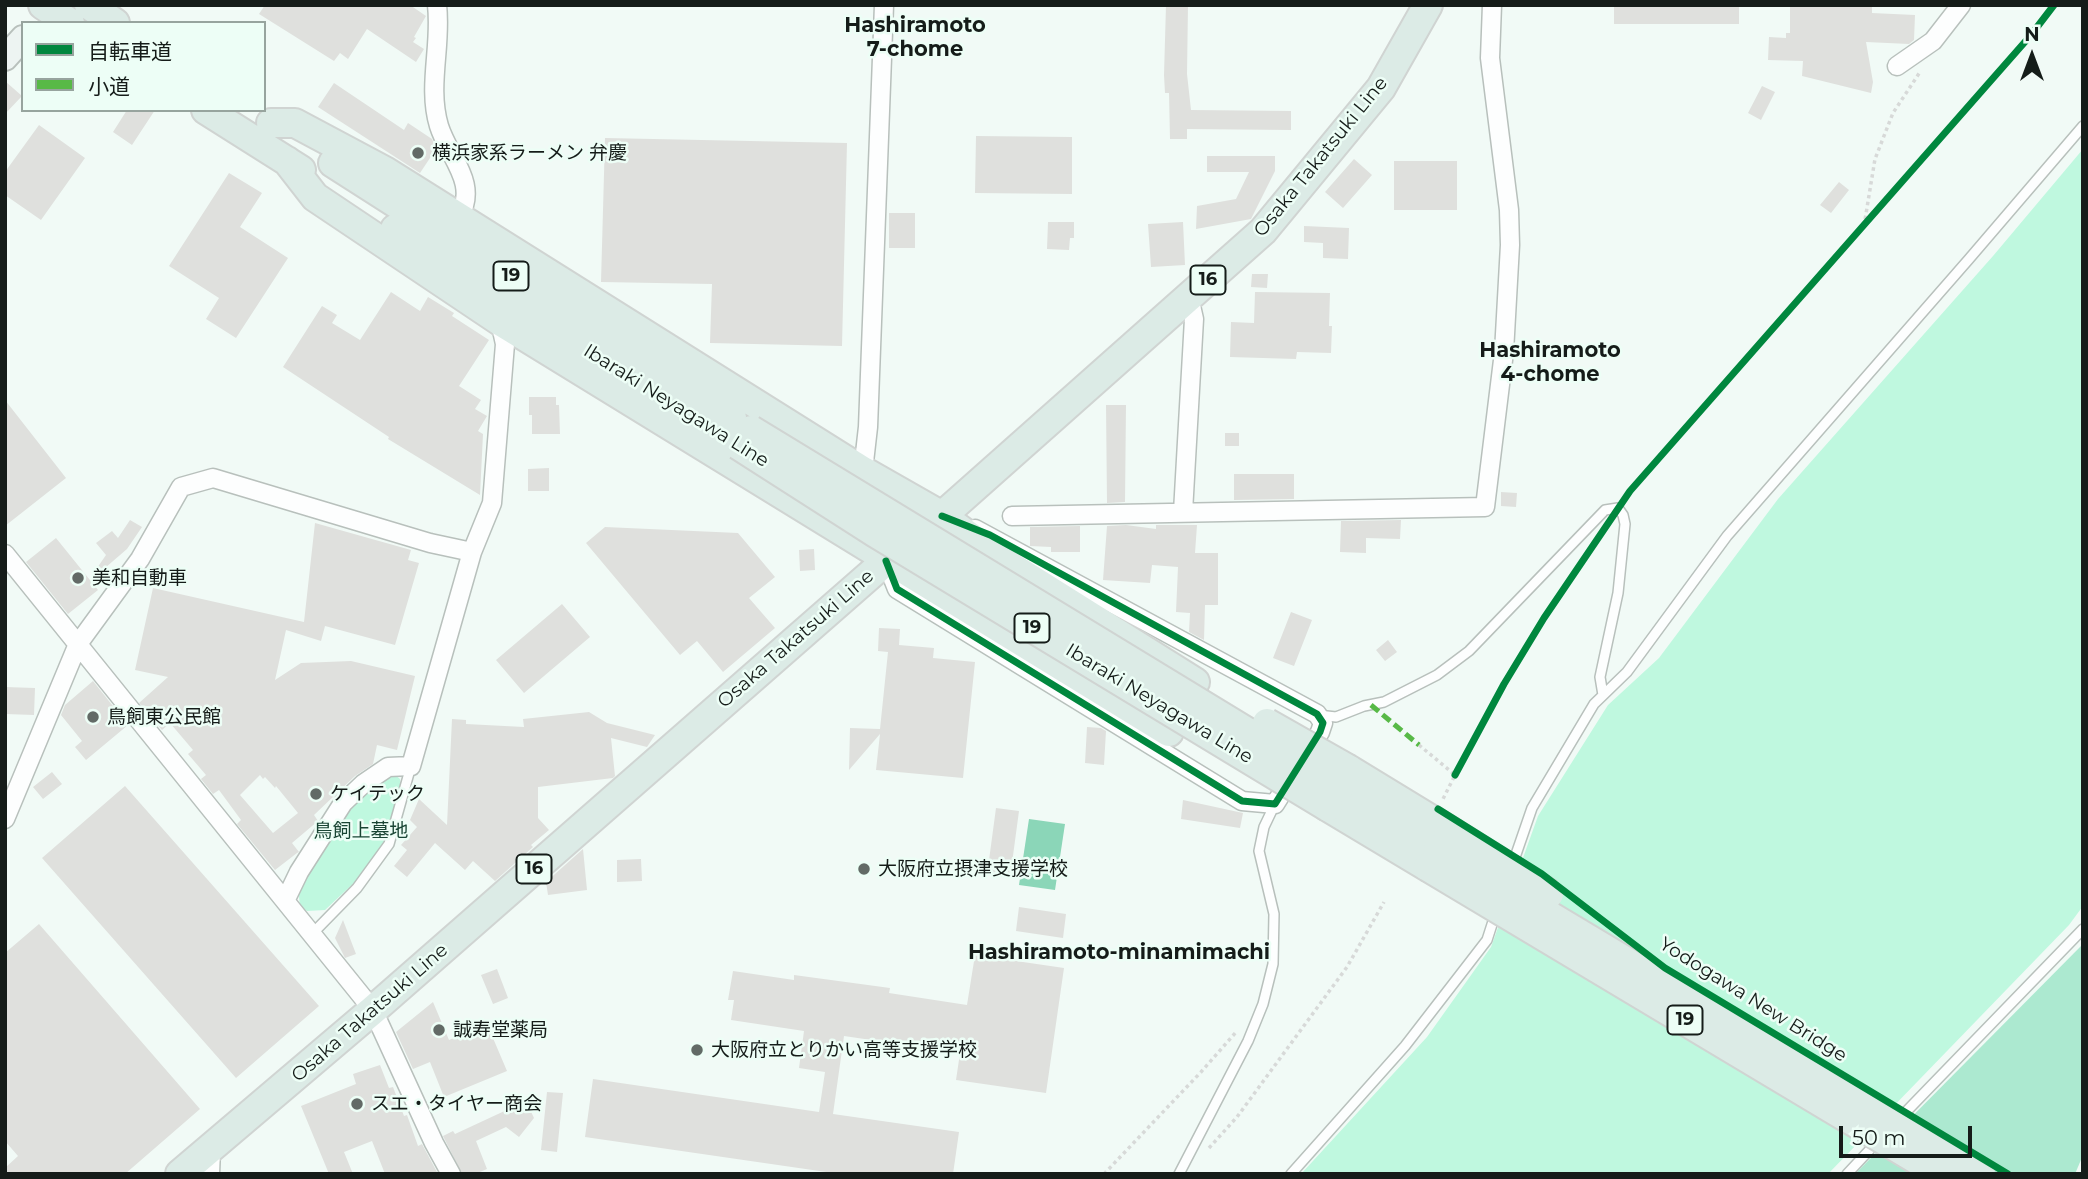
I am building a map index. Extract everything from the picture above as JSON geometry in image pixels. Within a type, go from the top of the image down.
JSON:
[{"type":"main road","points":[[89,5],[112,21]]},
{"type":"main road","name":"Osaka Takatsuki Line","points":[[180,1174],[210,1161],[373,1010],[886,561],[942,516],[1263,231],[1381,88],[1428,5]]},
{"type":"main road","name":"Ibaraki Neyagawa Line","points":[[209,112],[1334,796],[1435,847],[1941,1174]]},
{"type":"main road","points":[[261,117],[295,123],[385,171],[863,471],[942,516],[1004,562],[1195,682],[1334,796]]},
{"type":"main road","name":"Ibaraki Neyagawa Line","points":[[261,117],[744,437]]},
{"type":"main road","points":[[287,161],[315,197],[500,321],[886,561],[1169,732],[1334,796],[1435,847],[1510,936],[1705,1020]]},
{"type":"main road","name":"Ibaraki Neyagawa Line","points":[[1705,1020],[1981,1174]]},
{"type":"street","points":[[437,5],[439,19],[434,73],[435,102],[439,125],[461,172],[466,190],[466,204],[458,217]]},
{"type":"street","points":[[863,471],[868,427],[884,5]]},
{"type":"street","points":[[1012,516],[1485,507],[1504,352],[1510,246],[1490,58],[1492,5]]},
{"type":"street","points":[[1897,66],[1933,41],[1961,5]]},
{"type":"street","points":[[5,58],[21,40]]},
{"type":"street","points":[[1183,512],[1194,319],[1189,297]]},
{"type":"street","points":[[285,901],[299,872],[343,803],[388,767],[411,766],[472,552],[492,503],[505,345],[500,321]]},
{"type":"street","points":[[5,819],[78,644],[140,559],[181,487],[213,478],[430,544],[472,552]]},
{"type":"street","points":[[886,561],[897,589],[1242,801],[1276,804],[1320,732],[1322,723],[1317,714],[990,535],[942,516]]},
{"type":"street","points":[[5,554],[373,1010],[434,1143],[452,1174]]},
{"type":"lane","points":[[1291,1174],[1405,1046],[1487,940],[1532,808],[1594,704],[1627,672],[1727,536],[1961,270],[2083,125]]},
{"type":"lane","points":[[1317,714],[1336,718],[1364,706],[1397,697],[1437,676],[1469,651],[1605,510],[1618,509],[1625,524],[1618,593],[1600,677],[1603,695]]},
{"type":"lane","points":[[312,934],[357,888],[389,844],[411,766]]},
{"type":"lane","points":[[1179,1174],[1248,1041],[1263,1004],[1273,964],[1274,914],[1259,851],[1264,827],[1276,804]]},
{"type":"lane","points":[[1847,1174],[2083,929]]},
{"type":"path","points":[[1864,226],[1875,159],[1893,113],[1921,71]]},
{"type":"path","points":[[1854,236],[1872,216]]},
{"type":"path","points":[[1419,745],[1455,775]]},
{"type":"path","points":[[1435,847],[1455,775],[1461,764]]},
{"type":"path","points":[[1208,1149],[1237,1117],[1339,978],[1384,902]]},
{"type":"path","points":[[1104,1174],[1241,1027]]},
{"type":"green space","points":[[2083,149],[2083,906],[2069,925],[1828,1174],[1301,1174],[1427,1037],[1491,947],[1538,816],[1608,705],[1659,658],[1778,499],[1993,256]]},
{"type":"green space","name":"鳥飼上墓地","points":[[394,774],[400,779],[401,791],[384,844],[356,881],[325,910],[307,911],[300,907],[298,886],[342,814],[383,776]]},
{"type":"shaded area","points":[[1029,819],[1065,824],[1055,890],[1019,885]]},
{"type":"shaded area","points":[[2083,944],[2083,1155],[2075,1174],[1855,1174]]},
{"type":"building","points":[[265,5],[410,5],[426,16],[413,42],[424,49],[416,62],[367,29],[348,59],[340,53],[334,61],[259,14]]},
{"type":"building","points":[[1166,5],[1188,5],[1187,74],[1191,110],[1291,111],[1291,130],[1187,129],[1187,139],[1170,139],[1169,93],[1165,93],[1164,75]]},
{"type":"building","points":[[1614,5],[1739,5],[1739,24],[1614,24]]},
{"type":"building","points":[[1790,5],[1872,5],[1872,13],[1915,15],[1914,40],[1909,44],[1866,42],[1873,82],[1871,93],[1802,76],[1803,61],[1768,60],[1769,37],[1786,38],[1786,33],[1790,33]]},
{"type":"building","points":[[5,81],[21,97],[5,114]]},
{"type":"building","points":[[334,83],[404,130],[408,123],[432,139],[436,149],[420,173],[318,107]]},
{"type":"building","points":[[1762,86],[1775,92],[1761,120],[1748,113]]},
{"type":"building","points":[[126,112],[154,112],[132,145],[113,132]]},
{"type":"building","points":[[39,125],[85,158],[41,220],[5,195],[5,172]]},
{"type":"building","points":[[976,136],[1072,137],[1072,194],[975,193]]},
{"type":"building","points":[[605,138],[847,143],[842,346],[710,343],[712,284],[601,282]]},
{"type":"building","points":[[1207,156],[1275,156],[1275,171],[1251,219],[1196,229],[1197,206],[1236,199],[1249,172],[1207,172]]},
{"type":"building","points":[[1354,159],[1372,175],[1343,208],[1325,192]]},
{"type":"building","points":[[1394,161],[1457,161],[1457,210],[1394,210]]},
{"type":"building","points":[[229,173],[262,193],[240,227],[288,258],[236,338],[206,319],[219,298],[169,266]]},
{"type":"building","points":[[1839,182],[1849,190],[1831,213],[1820,205]]},
{"type":"building","points":[[889,213],[915,213],[915,248],[889,248]]},
{"type":"building","points":[[1048,222],[1074,222],[1074,238],[1070,238],[1069,250],[1047,249]]},
{"type":"building","points":[[1183,222],[1185,265],[1151,267],[1148,224]]},
{"type":"building","points":[[1304,226],[1349,228],[1348,259],[1323,258],[1323,243],[1304,242]]},
{"type":"building","points":[[1252,274],[1268,274],[1267,288],[1251,287]]},
{"type":"building","points":[[391,292],[420,311],[428,297],[489,340],[459,386],[481,400],[475,409],[487,416],[478,431],[483,434],[480,495],[388,439],[389,437],[283,367],[322,306],[337,315],[332,323],[360,340]]},
{"type":"building","points":[[1255,292],[1330,293],[1331,353],[1297,352],[1296,359],[1230,357],[1231,322],[1254,323]]},
{"type":"building","points":[[529,397],[556,397],[556,405],[559,405],[560,434],[532,434]]},
{"type":"building","points":[[5,400],[66,478],[5,526]]},
{"type":"building","points":[[1106,405],[1126,405],[1125,502],[1107,503]]},
{"type":"building","points":[[1225,433],[1239,433],[1239,446],[1225,446]]},
{"type":"building","points":[[549,468],[549,491],[528,491],[528,469]]},
{"type":"building","points":[[1234,474],[1294,474],[1294,499],[1234,500]]},
{"type":"building","points":[[1501,492],[1517,493],[1516,507],[1501,506]]},
{"type":"building","points":[[130,520],[142,527],[127,549],[98,574],[95,571],[106,555],[96,543],[112,531],[118,538]]},
{"type":"building","points":[[1401,520],[1400,539],[1366,538],[1366,553],[1340,552],[1341,521]]},
{"type":"building","points":[[315,523],[411,550],[408,560],[419,563],[395,645],[325,626],[321,641],[286,630],[275,680],[301,663],[351,661],[415,676],[397,750],[377,745],[373,764],[355,776],[314,815],[318,821],[292,843],[299,852],[275,870],[237,824],[241,820],[219,790],[213,794],[201,779],[206,775],[188,754],[193,750],[170,723],[162,730],[139,703],[168,677],[135,670],[153,588],[304,622]],"holes":[[[260,775],[263,779],[265,777],[275,788],[276,786],[298,813],[273,833],[240,795]]]},
{"type":"building","points":[[1126,525],[1156,529],[1156,525],[1197,525],[1195,553],[1218,553],[1218,605],[1205,605],[1204,640],[1189,632],[1190,613],[1176,612],[1178,567],[1152,565],[1150,583],[1103,580],[1107,526]]},
{"type":"building","points":[[1080,526],[1080,552],[1051,552],[1051,547],[1030,546],[1030,527]]},
{"type":"building","points":[[605,527],[738,533],[775,577],[749,598],[775,628],[723,672],[697,641],[680,655],[586,543]]},
{"type":"building","points":[[56,538],[98,590],[68,614],[26,562]]},
{"type":"building","points":[[814,549],[815,570],[800,571],[799,550]]},
{"type":"building","points":[[562,604],[590,637],[524,693],[496,660]]},
{"type":"building","points":[[1291,612],[1312,620],[1294,666],[1273,658]]},
{"type":"building","points":[[879,628],[900,629],[899,645],[934,648],[933,658],[975,662],[963,778],[876,770],[880,734],[849,770],[850,728],[880,729],[888,652],[878,651]]},
{"type":"building","points":[[1388,640],[1397,652],[1385,661],[1376,650]]},
{"type":"building","name":"鳥飼東公民館","points":[[93,681],[128,725],[86,760],[75,747],[82,741],[61,715],[65,705]]},
{"type":"building","points":[[5,687],[35,688],[34,715],[5,714]]},
{"type":"building","points":[[589,712],[607,723],[655,735],[647,747],[611,738],[613,778],[538,787],[538,818],[549,830],[495,881],[473,861],[465,870],[435,843],[407,877],[394,866],[407,850],[401,845],[417,827],[410,820],[419,799],[447,825],[452,719],[466,720],[466,724],[524,727],[523,719]]},
{"type":"building","points":[[1087,727],[1106,731],[1104,765],[1085,763]]},
{"type":"building","points":[[52,772],[62,784],[43,799],[33,787]]},
{"type":"building","points":[[125,786],[319,1006],[236,1078],[42,858]]},
{"type":"building","points":[[1183,800],[1243,813],[1240,828],[1181,819]]},
{"type":"building","points":[[996,808],[1019,811],[1010,878],[987,875]]},
{"type":"building","points":[[583,849],[587,890],[548,895],[546,882]]},
{"type":"building","points":[[641,859],[642,881],[617,882],[617,860]]},
{"type":"building","points":[[1019,907],[1066,914],[1063,938],[1016,931]]},
{"type":"building","points":[[343,920],[356,954],[345,958],[335,938]]},
{"type":"building","points":[[39,924],[200,1109],[125,1174],[5,1174],[5,1168],[18,1156],[5,1141],[5,953]]},
{"type":"building","points":[[975,955],[1064,968],[1046,1093],[956,1080],[960,1053],[844,1036],[833,1114],[959,1132],[953,1174],[840,1174],[585,1137],[593,1079],[819,1112],[825,1072],[799,1068],[804,1031],[731,1020],[734,1000],[728,1000],[733,971],[794,980],[794,975],[890,988],[889,993],[967,1005]]},
{"type":"building","points":[[497,969],[508,998],[493,1004],[481,975]]},
{"type":"building","points":[[433,1002],[449,1040],[487,1024],[507,1071],[444,1097],[430,1062],[413,1069],[396,1032]]},
{"type":"building","points":[[380,1065],[389,1088],[393,1087],[404,1116],[407,1115],[418,1146],[422,1144],[438,1174],[385,1174],[372,1141],[344,1152],[353,1174],[329,1174],[301,1106],[356,1084],[353,1074]]},
{"type":"building","points":[[547,1092],[563,1093],[557,1152],[541,1150]]},
{"type":"building","points":[[526,1101],[534,1118],[519,1137],[506,1127],[476,1141],[487,1169],[475,1174],[462,1174],[443,1136],[453,1131],[455,1134]]},
{"type":"marked path","points":[[1371,705],[1419,745]]},
{"type":"cycle path","points":[[1455,775],[1504,684],[1544,618],[1630,491],[2031,35],[2054,5]]},
{"type":"cycle path","points":[[886,561],[897,589],[1242,801],[1275,804],[1320,732],[1323,723],[1317,714],[990,535],[942,516]]},
{"type":"cycle path","name":"Yodogawa New Bridge","points":[[1438,809],[1542,874],[1665,968],[2008,1174]]},
{"type":"place","name":"横浜家系ラーメン 弁慶","points":[[418,153]]},
{"type":"place","name":"美和自動車","points":[[78,578]]},
{"type":"place","name":"鳥飼東公民館","points":[[93,717]]},
{"type":"place","name":"ケイテック","points":[[316,794]]},
{"type":"place","name":"大阪府立摂津支援学校","points":[[864,869]]},
{"type":"place","name":"誠寿堂薬局","points":[[439,1030]]},
{"type":"place","name":"大阪府立とりかい高等支援学校","points":[[697,1050]]},
{"type":"place","name":"スエ・タイヤー商会","points":[[357,1104]]},
{"type":"district","name":"Hashiramoto 7-chome","points":[[915,38]]},
{"type":"district","name":"Hashiramoto 4-chome","points":[[1550,363]]},
{"type":"district","name":"Hashiramoto-minamimachi","points":[[1119,953]]}]
